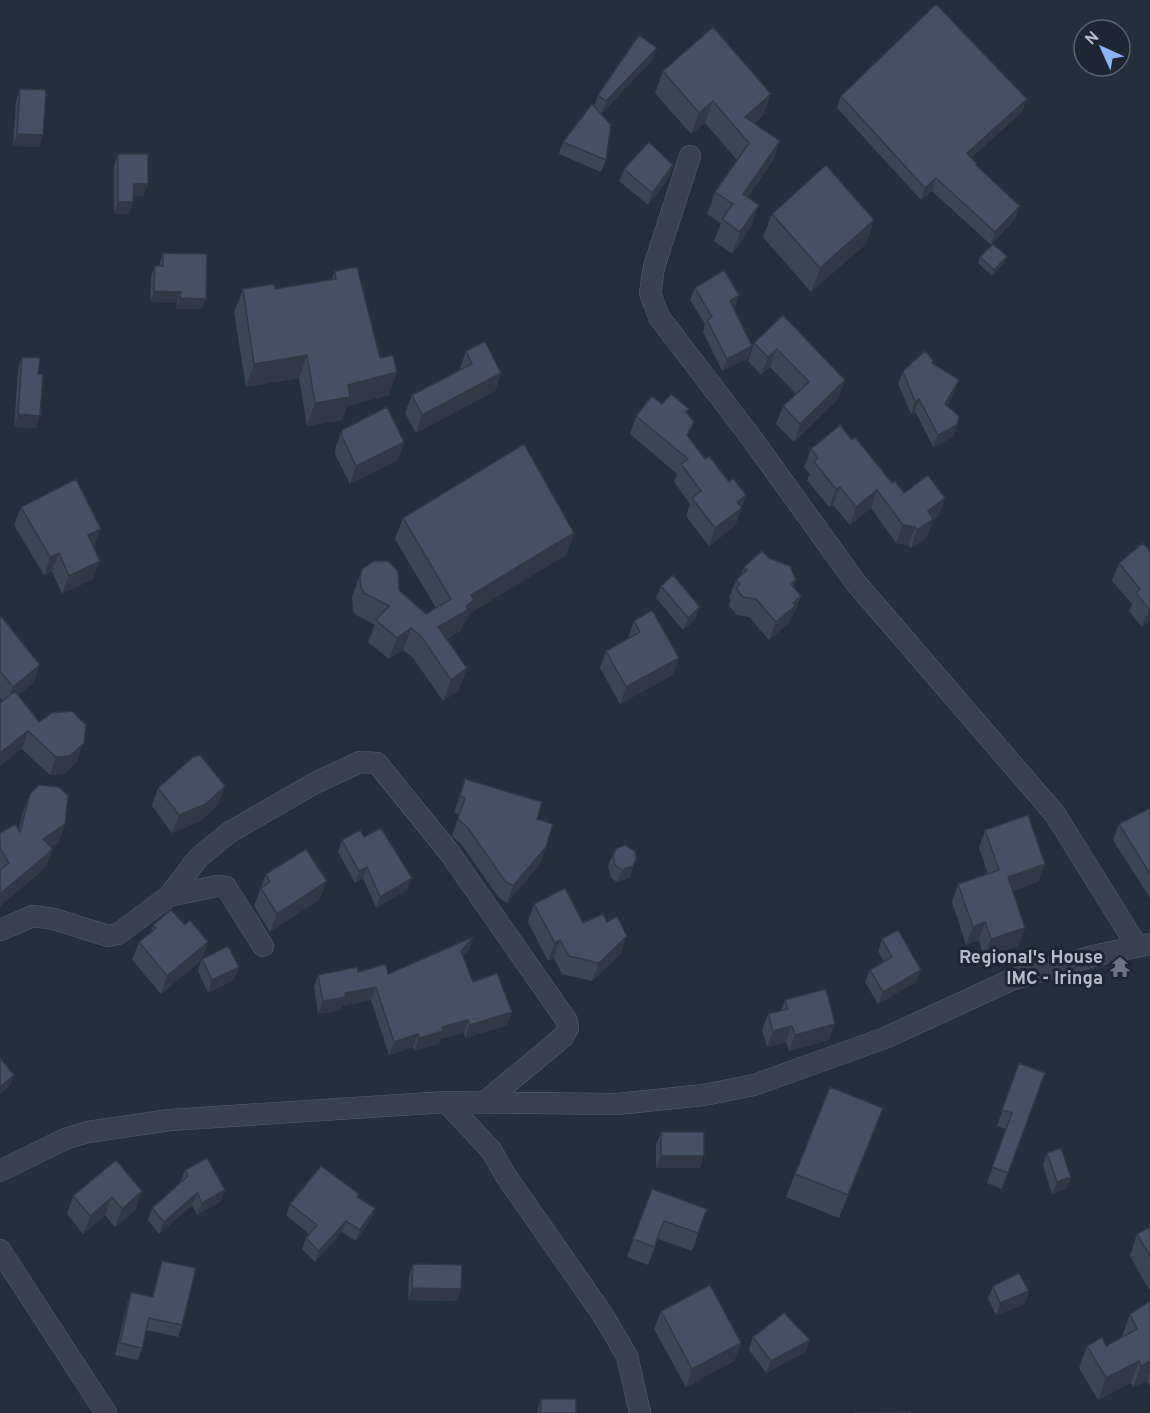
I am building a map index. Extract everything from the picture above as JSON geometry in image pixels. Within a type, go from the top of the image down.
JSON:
[{"type":"street","points":[[0,1171],[65,1139],[132,1125],[170,1120],[446,1102],[617,1104],[704,1095],[754,1085],[885,1038],[1011,980],[1063,964],[1143,945],[1055,814],[855,583],[750,436],[659,317],[650,293],[654,267],[690,156]]},
{"type":"street","points":[[0,930],[33,916],[54,919],[113,935],[169,896],[199,857],[230,832],[315,783],[360,762],[381,765],[449,852],[567,1021],[568,1028],[563,1037],[486,1101]]},
{"type":"street","points":[[169,896],[217,886],[226,887],[263,946]]},
{"type":"street","points":[[446,1102],[491,1150],[506,1176],[603,1315],[627,1356],[640,1413]]},
{"type":"street","points":[[0,1250],[106,1413]]},
{"type":"building","points":[[936,4],[1027,99],[967,153],[976,165],[1020,206],[995,232],[936,178],[925,188],[841,96]]},
{"type":"building","points":[[713,27],[771,94],[745,117],[780,141],[743,194],[759,205],[740,232],[722,219],[733,204],[715,192],[749,143],[713,101],[699,113],[663,71]]},
{"type":"building","points":[[639,35],[657,48],[606,101],[598,95]]},
{"type":"building","points":[[20,89],[46,90],[43,135],[17,134]]},
{"type":"building","points":[[592,104],[611,125],[606,160],[563,142]]},
{"type":"building","points":[[649,142],[673,165],[652,193],[624,169]]},
{"type":"building","points":[[118,154],[148,154],[148,184],[134,184],[133,202],[118,202]]},
{"type":"building","points":[[826,165],[874,220],[820,268],[772,214]]},
{"type":"building","points":[[993,244],[1007,256],[994,270],[980,257]]},
{"type":"building","points":[[163,253],[207,254],[206,299],[180,298],[181,292],[154,291],[155,266],[163,266]]},
{"type":"building","points":[[357,267],[380,358],[393,355],[397,372],[348,385],[350,397],[315,403],[307,355],[254,364],[243,289],[274,284],[275,289],[336,279],[335,271]]},
{"type":"building","points":[[724,270],[739,295],[730,301],[752,346],[727,359],[707,320],[712,317],[695,288]]},
{"type":"building","points":[[783,315],[845,380],[800,424],[783,406],[809,382],[777,349],[768,357],[754,343]]},
{"type":"building","points":[[485,341],[501,373],[422,415],[412,395],[472,364],[466,351]]},
{"type":"building","points":[[925,351],[933,360],[932,363],[959,380],[945,404],[959,416],[957,425],[938,435],[919,399],[915,402],[903,371]]},
{"type":"building","points":[[22,357],[40,358],[38,374],[43,374],[40,416],[18,414]]},
{"type":"building","points":[[671,394],[689,409],[686,412],[694,422],[687,435],[705,459],[709,456],[729,482],[733,478],[746,495],[737,502],[742,508],[715,528],[692,498],[701,491],[681,464],[688,459],[636,416],[652,396],[662,404]]},
{"type":"building","points":[[387,407],[404,442],[356,466],[342,436],[342,430]]},
{"type":"building","points":[[840,425],[852,440],[855,437],[892,483],[895,481],[904,493],[928,475],[945,498],[928,511],[933,519],[917,530],[915,527],[903,525],[877,490],[856,507],[840,487],[836,489],[814,462],[818,458],[811,449]]},
{"type":"building","points":[[524,444],[574,533],[471,595],[474,600],[466,606],[468,610],[438,627],[467,668],[451,680],[421,636],[411,628],[397,638],[376,620],[389,606],[364,593],[360,576],[362,569],[374,561],[388,561],[398,571],[399,590],[426,614],[451,599],[403,518]]},
{"type":"building","points":[[76,479],[101,529],[88,535],[100,561],[69,576],[59,553],[50,557],[21,507]]},
{"type":"building","points":[[1143,543],[1150,551],[1149,609],[1136,593],[1140,589],[1119,563]]},
{"type":"building","points":[[762,551],[769,558],[790,566],[796,580],[791,584],[801,596],[793,603],[795,606],[776,622],[756,599],[743,597],[736,588],[740,584],[736,580],[747,570],[744,567]]},
{"type":"building","points":[[673,575],[700,607],[688,618],[661,586]]},
{"type":"building","points":[[652,610],[679,658],[626,687],[606,651],[640,632],[634,621]]},
{"type":"building","points":[[0,615],[40,665],[13,687],[0,671]]},
{"type":"building","points":[[15,691],[39,722],[52,713],[72,711],[86,725],[84,743],[70,756],[56,757],[28,731],[0,753],[0,703]]},
{"type":"building","points":[[200,755],[225,786],[206,804],[179,815],[158,788],[193,757]]},
{"type":"building","points":[[465,779],[542,802],[537,819],[553,824],[546,847],[513,886],[505,881],[468,828],[458,819],[465,798],[460,796]]},
{"type":"building","points":[[39,785],[59,787],[68,796],[65,824],[43,839],[53,849],[0,894],[0,870],[9,863],[0,848],[0,833],[15,824],[20,832],[30,794]]},
{"type":"building","points":[[1150,808],[1150,874],[1119,824]]},
{"type":"building","points":[[1028,815],[1045,864],[1008,877],[1025,928],[991,939],[985,922],[973,927],[958,884],[999,870],[985,830]]},
{"type":"building","points":[[381,828],[412,878],[380,897],[367,867],[359,871],[342,840],[360,830],[364,837]]},
{"type":"building","points":[[625,845],[635,851],[636,859],[633,866],[622,870],[615,865],[613,854],[617,848]]},
{"type":"building","points":[[306,849],[327,881],[277,914],[261,888],[270,882],[266,874]]},
{"type":"building","points":[[565,888],[583,923],[603,914],[607,922],[617,916],[627,936],[599,963],[569,956],[560,940],[555,943],[534,904]]},
{"type":"building","points":[[171,910],[185,925],[190,920],[208,942],[167,976],[139,942],[156,928],[153,925]]},
{"type":"building","points":[[898,930],[921,970],[883,992],[870,970],[892,957],[882,939]]},
{"type":"building","points":[[473,937],[461,951],[473,982],[497,973],[512,1012],[470,1025],[468,1020],[442,1027],[443,1031],[419,1038],[418,1034],[394,1042],[376,987],[345,993],[346,997],[323,1001],[318,975],[357,967],[358,972],[386,964],[388,974]]},
{"type":"building","points":[[228,946],[239,967],[212,980],[202,959]]},
{"type":"building","points":[[826,989],[835,1024],[795,1035],[792,1026],[773,1031],[768,1014],[788,1009],[785,1000]]},
{"type":"building","points":[[0,1058],[14,1075],[0,1087]]},
{"type":"building","points":[[1019,1063],[1045,1073],[1008,1173],[992,1167],[1012,1113],[1002,1110]]},
{"type":"building","points":[[830,1087],[883,1108],[848,1195],[795,1174]]},
{"type":"building","points":[[661,1132],[704,1132],[704,1156],[661,1156]]},
{"type":"building","points":[[1061,1148],[1071,1177],[1057,1182],[1047,1153]]},
{"type":"building","points":[[207,1158],[225,1190],[202,1203],[197,1193],[164,1222],[152,1208],[188,1176],[185,1170]]},
{"type":"building","points":[[116,1160],[142,1191],[122,1209],[112,1197],[90,1216],[73,1196]]},
{"type":"building","points":[[321,1166],[359,1194],[357,1197],[375,1208],[360,1230],[346,1221],[319,1251],[306,1238],[317,1225],[290,1204]]},
{"type":"building","points":[[652,1189],[707,1209],[698,1233],[664,1221],[654,1247],[633,1239]]},
{"type":"building","points":[[1150,1227],[1150,1256],[1137,1234]]},
{"type":"building","points":[[162,1261],[196,1268],[182,1325],[149,1318],[142,1348],[120,1343],[131,1292],[153,1297]]},
{"type":"building","points":[[413,1264],[462,1265],[461,1289],[412,1288]]},
{"type":"building","points":[[1019,1273],[1029,1291],[1000,1303],[993,1286]]},
{"type":"building","points":[[710,1285],[741,1343],[692,1369],[661,1311]]},
{"type":"building","points":[[1150,1301],[1150,1361],[1141,1366],[1139,1361],[1106,1378],[1087,1346],[1102,1337],[1106,1346],[1137,1329],[1130,1314]]},
{"type":"building","points":[[784,1313],[810,1340],[771,1361],[753,1337]]},
{"type":"building","points":[[541,1399],[576,1399],[576,1413],[541,1413]]},
{"type":"building","points":[[910,1412],[910,1413],[855,1413]]},
{"type":"place","name":"Regional's House IMC - Iringa","points":[[1120,967]]}]
